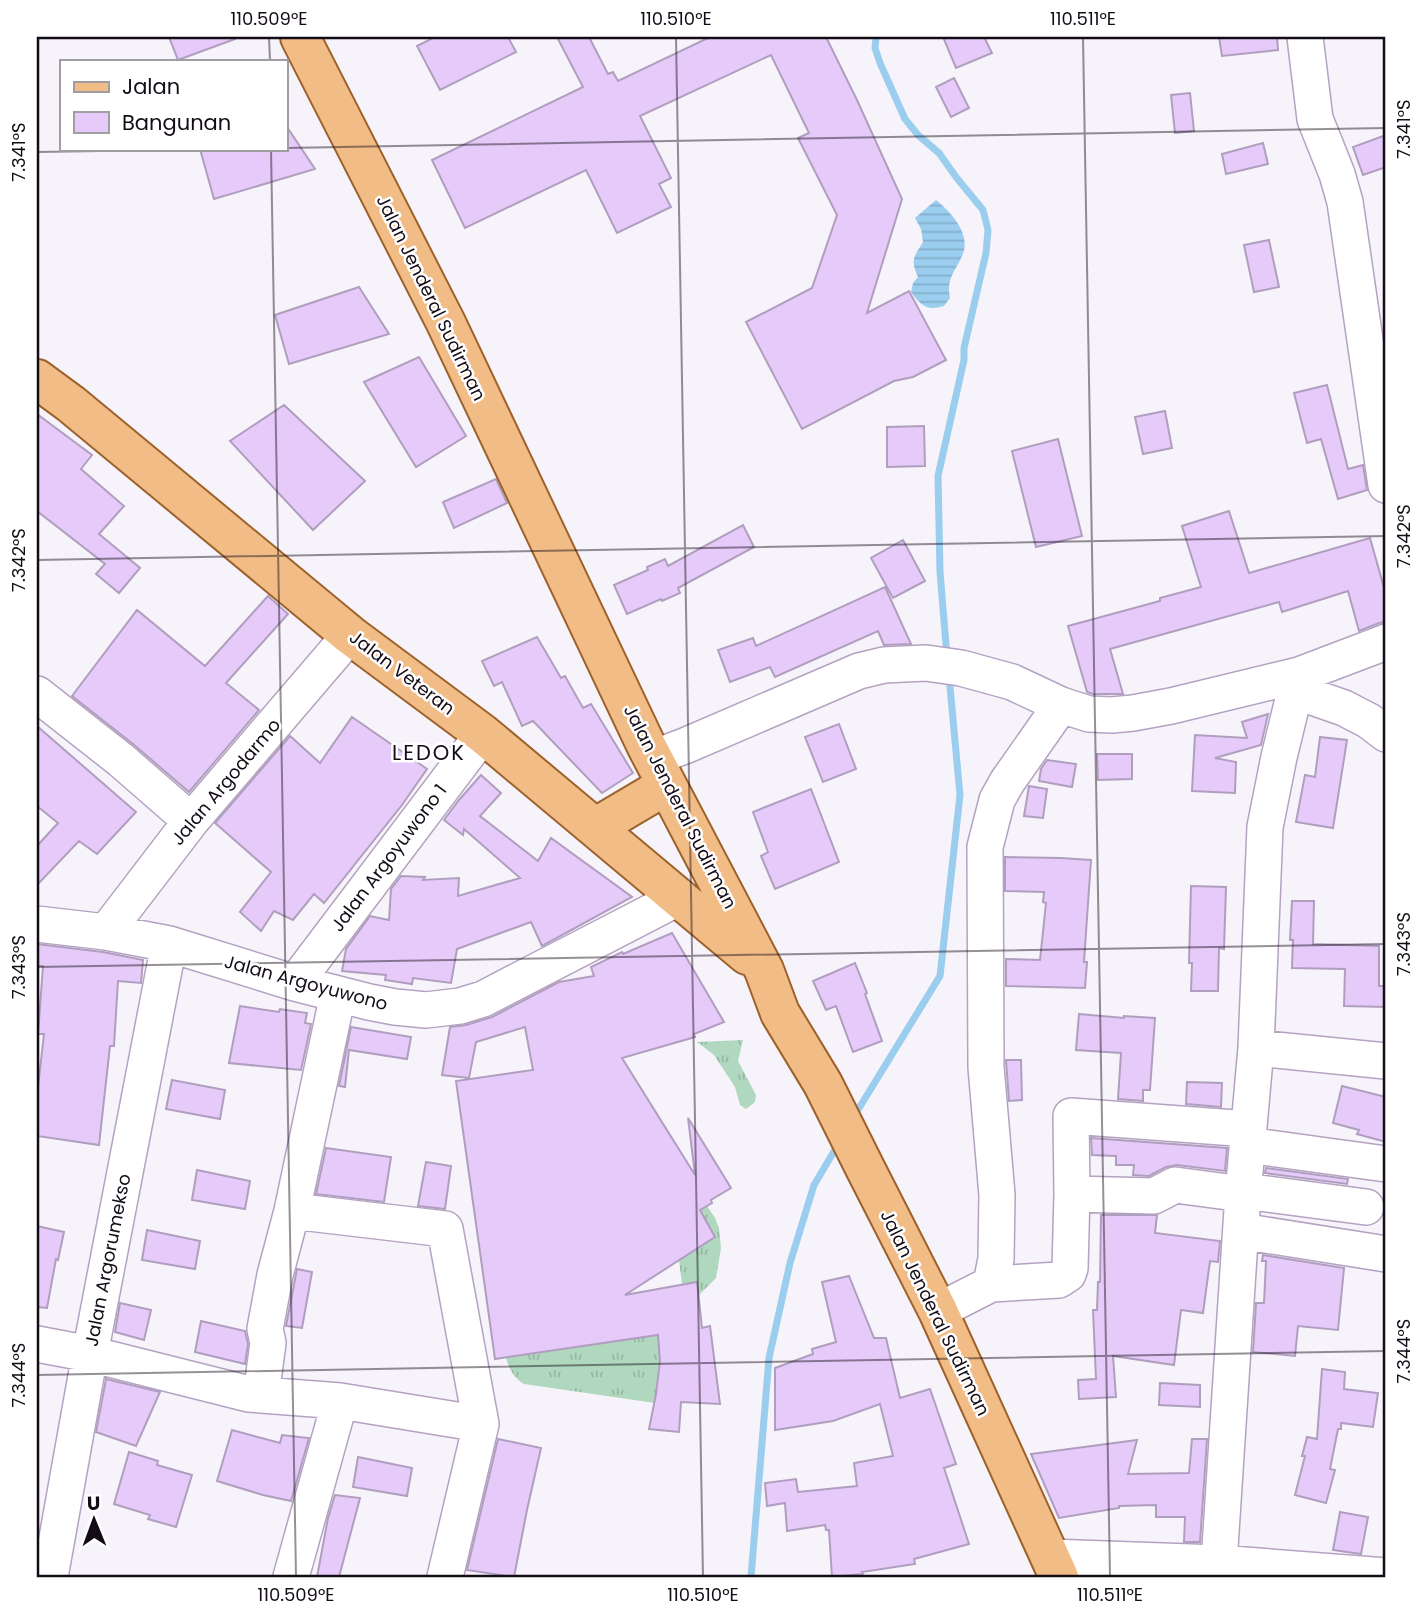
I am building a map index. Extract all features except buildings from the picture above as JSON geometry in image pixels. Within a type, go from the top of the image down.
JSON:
[{"type":"main road","name":"Jalan Jenderal Sudirman","points":[[300,37],[446,323],[660,771],[764,970],[780,1013],[823,1084],[938,1311],[1054,1567]]},
{"type":"main road","name":"Jalan Veteran","points":[[37,379],[71,404],[350,635],[483,734],[764,970]]},
{"type":"main road","points":[[596,827],[660,771]]},
{"type":"street","points":[[1305,37],[1315,119],[1338,174],[1371,282],[1386,485]]},
{"type":"street","name":"Jalan Argodarmo","points":[[106,932],[191,821],[350,635]]},
{"type":"street","points":[[660,771],[687,745],[859,671],[884,666],[926,663],[961,668],[1012,682],[1089,715],[1133,713],[1297,683],[1386,642]]},
{"type":"street","points":[[1297,683],[1369,721],[1386,734]]},
{"type":"street","points":[[1219,1563],[1256,1048],[1265,827],[1297,683]]},
{"type":"street","points":[[37,694],[121,760],[191,821]]},
{"type":"street","points":[[991,1284],[996,1259],[997,1195],[986,1067],[985,847],[997,800],[1061,705]]},
{"type":"street","name":"Jalan Argoyuwono 1","points":[[295,983],[483,734]]},
{"type":"street","name":"Jalan Argoyuwono","points":[[37,923],[169,944],[295,983],[369,1002],[426,1010],[460,1006],[483,999],[680,897]]},
{"type":"street","name":"Jalan Argorumekso","points":[[50,1577],[169,944]]},
{"type":"street","points":[[261,1395],[268,1343],[265,1329],[275,1275],[292,1211],[338,994]]},
{"type":"street","points":[[1256,1048],[1386,1061]]},
{"type":"street","points":[[938,1311],[991,1284],[1059,1280],[1068,1274],[1072,1194],[1071,1116],[1248,1137],[1386,1164]]},
{"type":"street","points":[[1072,1194],[1154,1196],[1175,1185],[1366,1207]]},
{"type":"street","points":[[292,1211],[445,1229],[481,1424],[445,1577]]},
{"type":"street","points":[[1241,1231],[1386,1254]]},
{"type":"street","points":[[37,1344],[90,1354],[249,1394],[340,1401],[481,1424]]},
{"type":"street","points":[[291,1577],[340,1401]]},
{"type":"street","points":[[1054,1567],[1219,1563],[1386,1576]]},
{"type":"green space","points":[[743,1040],[738,1061],[756,1095],[755,1102],[746,1109],[740,1105],[735,1087],[714,1055],[697,1042]]},
{"type":"green space","points":[[707,1206],[719,1228],[721,1248],[716,1278],[698,1296],[697,1282],[682,1284],[679,1260],[715,1237],[700,1210]]},
{"type":"green space","points":[[658,1335],[660,1361],[655,1403],[524,1384],[512,1373],[506,1358]]},
{"type":"water","points":[[936,200],[959,225],[964,248],[950,280],[950,298],[944,306],[933,308],[921,304],[911,292],[918,277],[914,258],[923,242],[921,229],[915,218]]},
{"type":"waterway","points":[[876,37],[875,48],[880,63],[905,119],[918,135],[939,153],[983,210],[988,230],[986,253],[938,476],[940,572],[947,657]]},
{"type":"waterway","points":[[853,1118],[940,976],[960,795],[949,676]]},
{"type":"waterway","points":[[751,1577],[769,1358],[790,1263],[814,1185],[839,1143]]},
{"type":"district","name":"LEDOK","points":[[429,753]]}]
